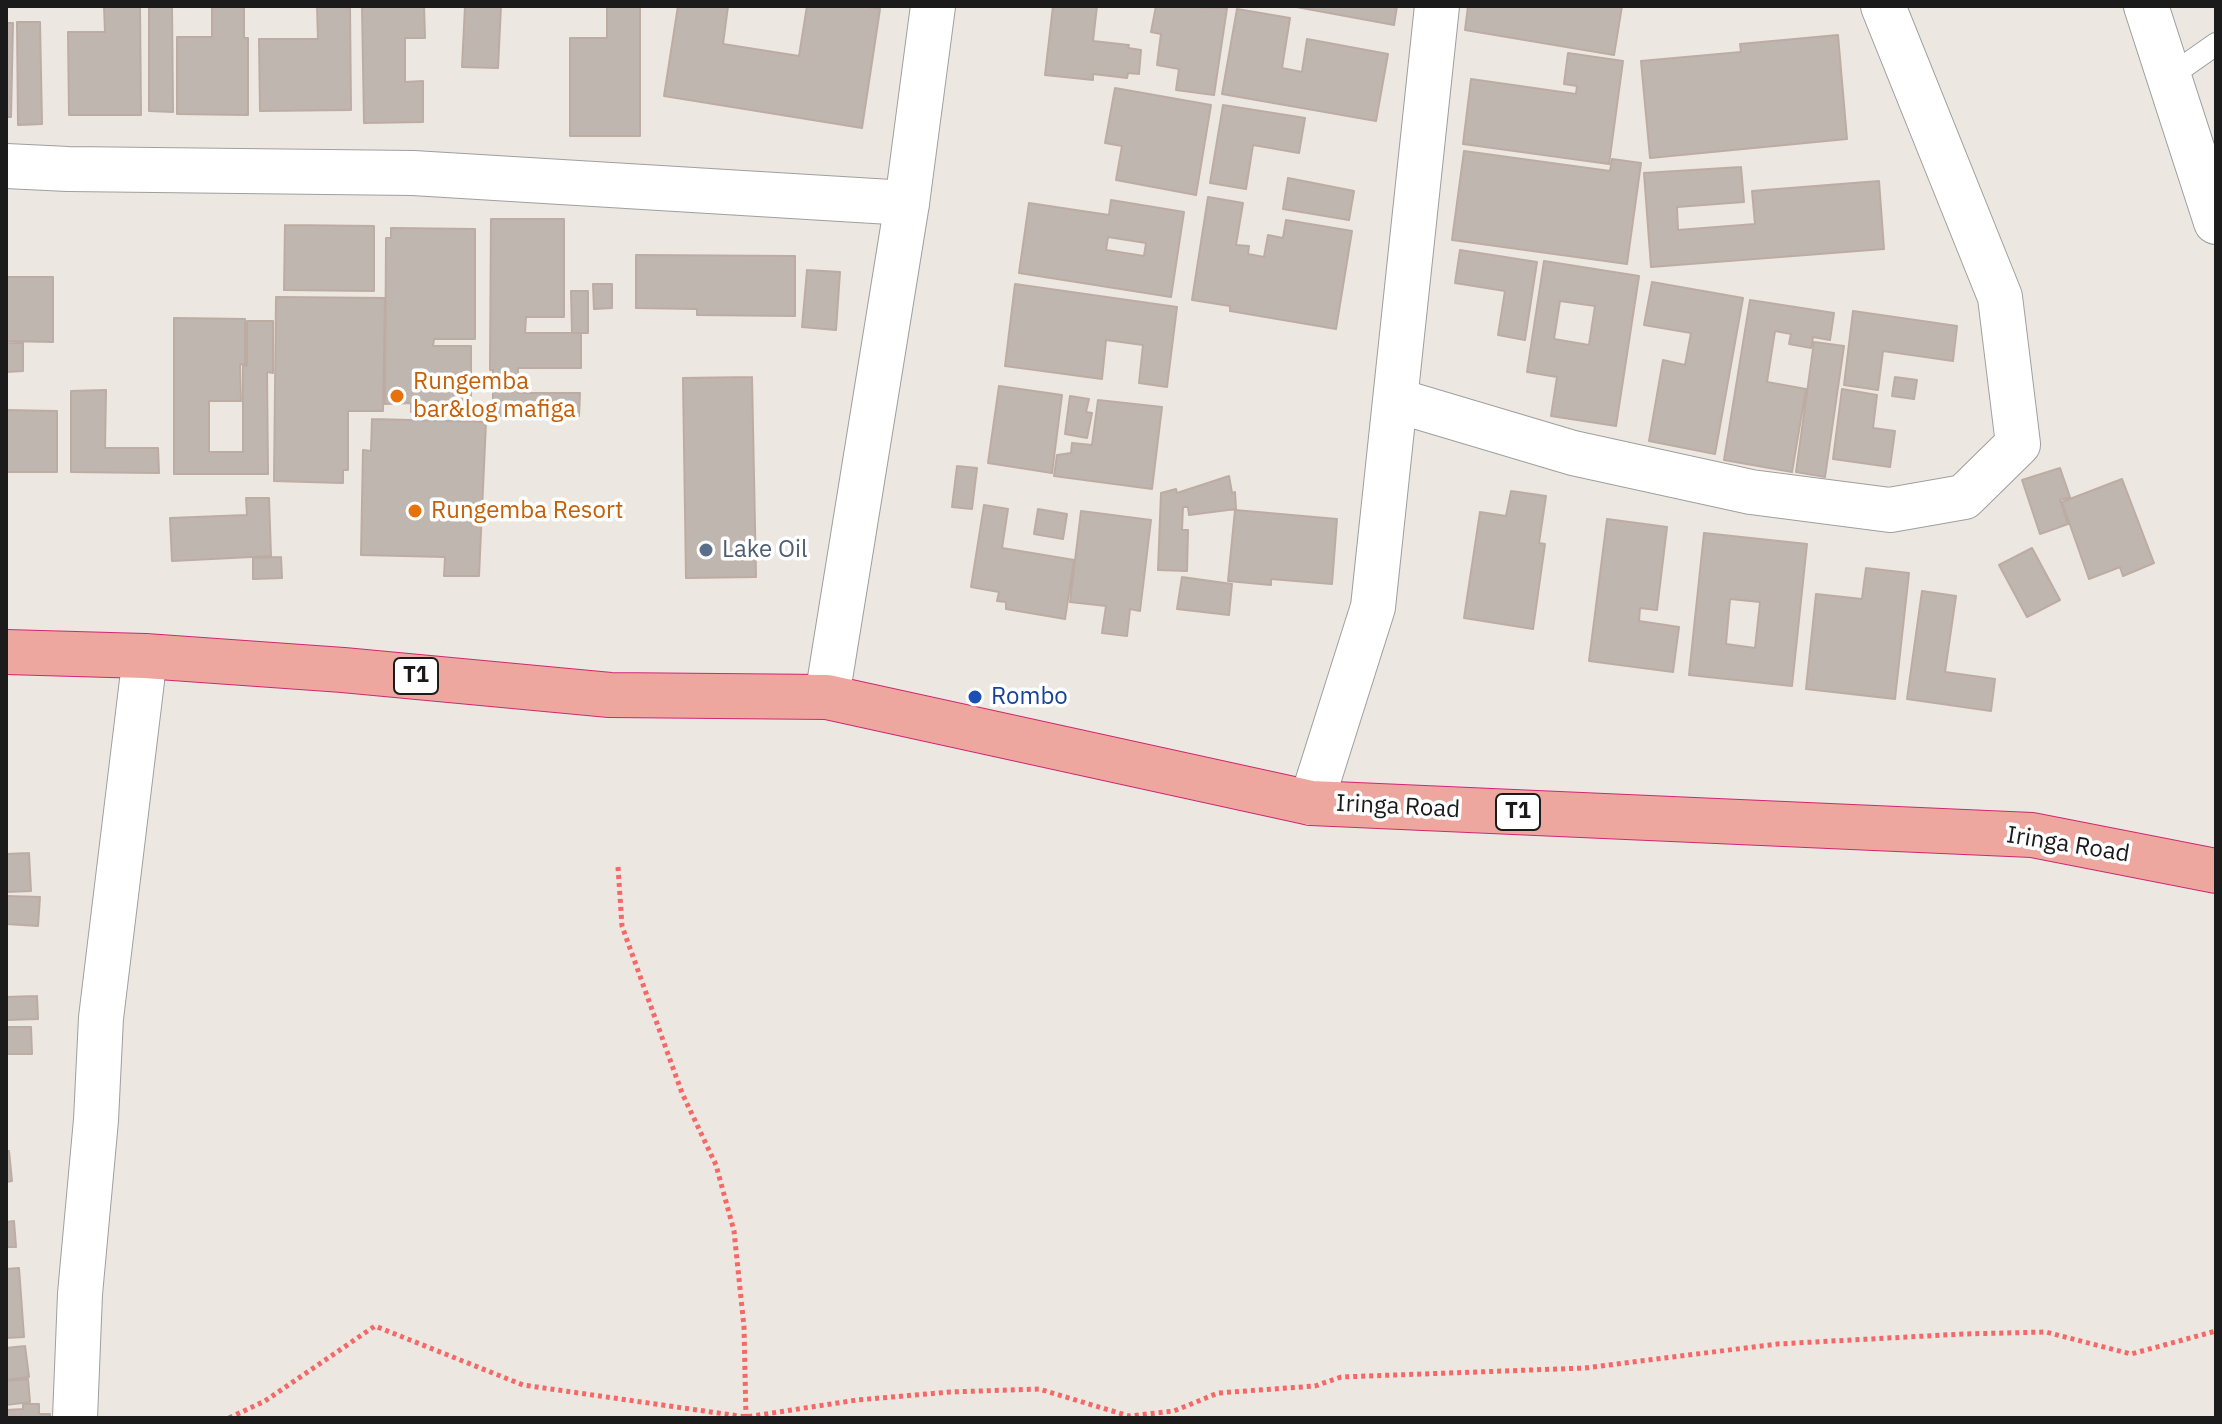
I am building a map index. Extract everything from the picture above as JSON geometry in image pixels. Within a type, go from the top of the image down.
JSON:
[{"type":"highway","name":"T1","points":[[6,652],[145,656],[343,670],[610,695],[827,697]]},
{"type":"highway","name":"Iringa Road","points":[[827,697],[1311,803],[2032,835],[2216,871]]},
{"type":"street","points":[[827,697],[907,203],[933,6]]},
{"type":"street","points":[[1311,803],[1373,607],[1437,6]]},
{"type":"street","points":[[1395,400],[1573,453],[1751,492],[1890,510],[1964,497],[2018,444],[2000,297],[1883,6]]},
{"type":"street","points":[[2146,6],[2216,222]]},
{"type":"street","points":[[6,166],[413,173],[907,203]]},
{"type":"street","points":[[75,1418],[80,1294],[96,1120],[101,1018],[145,656]]},
{"type":"lane","points":[[2169,77],[2216,44]]},
{"type":"path","points":[[618,867],[622,926],[682,1093],[716,1165],[734,1231],[744,1327],[746,1417]]},
{"type":"path","points":[[229,1418],[265,1401],[375,1326],[523,1385],[746,1417],[857,1400],[1039,1389],[1129,1416],[1174,1411],[1218,1393],[1315,1386],[1341,1377],[1585,1368],[1777,1344],[1963,1334],[2046,1332],[2131,1354],[2216,1331]]},
{"type":"building","points":[[104,6],[140,6],[141,115],[69,115],[68,32],[105,32]]},
{"type":"building","points":[[149,6],[172,6],[173,112],[149,111]]},
{"type":"building","points":[[212,6],[244,6],[244,38],[248,38],[248,115],[177,114],[177,37],[212,37]]},
{"type":"building","points":[[317,6],[350,6],[351,110],[260,111],[259,39],[318,39]]},
{"type":"building","points":[[362,6],[424,6],[425,38],[405,38],[405,82],[423,81],[423,122],[364,123]]},
{"type":"building","points":[[465,6],[501,6],[498,68],[462,67]]},
{"type":"building","points":[[607,6],[640,6],[640,136],[570,136],[570,38],[607,38]]},
{"type":"building","points":[[678,6],[728,6],[723,44],[799,56],[807,6],[880,9],[862,128],[664,96]]},
{"type":"building","points":[[1053,6],[1097,6],[1093,41],[1129,45],[1128,48],[1141,50],[1139,74],[1128,73],[1127,78],[1093,74],[1093,80],[1045,75]]},
{"type":"building","points":[[1156,6],[1227,8],[1214,95],[1176,90],[1179,69],[1157,65],[1161,34],[1151,32]]},
{"type":"building","points":[[1291,6],[1397,6],[1394,25]]},
{"type":"building","points":[[1468,6],[1622,6],[1614,55],[1465,30]]},
{"type":"building","points":[[1237,9],[1290,18],[1282,68],[1302,72],[1307,39],[1388,54],[1376,121],[1222,94]]},
{"type":"building","points":[[17,22],[40,22],[42,124],[18,125]]},
{"type":"building","points":[[6,23],[13,23],[11,117],[6,117]]},
{"type":"building","points":[[1838,35],[1847,139],[1650,158],[1641,61],[1741,52],[1740,44]]},
{"type":"building","points":[[1568,53],[1623,61],[1609,164],[1463,144],[1471,79],[1576,94],[1577,86],[1564,84]]},
{"type":"building","points":[[1115,88],[1211,105],[1196,195],[1116,180],[1122,146],[1105,143]]},
{"type":"building","points":[[1223,105],[1305,118],[1299,153],[1253,145],[1246,189],[1210,183]]},
{"type":"building","points":[[1464,151],[1610,171],[1612,159],[1641,163],[1627,264],[1452,240]]},
{"type":"building","points":[[1741,167],[1744,202],[1677,207],[1678,230],[1755,224],[1752,191],[1879,181],[1884,249],[1651,267],[1644,173]]},
{"type":"building","points":[[1288,178],[1354,191],[1349,220],[1283,209]]},
{"type":"building","points":[[1208,197],[1243,203],[1236,245],[1249,246],[1248,254],[1264,257],[1268,235],[1283,238],[1286,220],[1352,231],[1336,329],[1230,311],[1230,306],[1192,300]]},
{"type":"building","points":[[1111,200],[1184,212],[1171,297],[1019,273],[1029,203],[1109,215]],"holes":[[[1108,237],[1146,243],[1144,256],[1106,250]]]},
{"type":"building","points":[[491,219],[564,219],[564,317],[526,317],[525,333],[581,333],[581,368],[518,368],[518,393],[580,393],[579,416],[493,416],[493,370],[490,370]]},
{"type":"building","points":[[285,225],[374,226],[374,291],[284,290]]},
{"type":"building","points":[[391,228],[475,229],[475,339],[434,339],[433,346],[471,346],[471,413],[411,412],[411,403],[385,404],[386,238],[391,238]]},
{"type":"building","points":[[1460,250],[1537,262],[1525,340],[1498,335],[1505,291],[1455,283]]},
{"type":"building","points":[[636,255],[795,256],[795,316],[697,315],[697,309],[636,308]]},
{"type":"building","points":[[1544,261],[1639,276],[1616,426],[1551,416],[1557,377],[1527,372]],"holes":[[[1560,301],[1595,306],[1589,345],[1554,339]]]},
{"type":"building","points":[[807,270],[840,272],[836,330],[802,327]]},
{"type":"building","points":[[6,277],[53,277],[53,342],[6,341]]},
{"type":"building","points":[[1652,282],[1743,298],[1715,454],[1649,441],[1663,360],[1685,365],[1691,333],[1644,325]]},
{"type":"building","points":[[593,284],[612,284],[612,308],[594,309]]},
{"type":"building","points":[[1015,284],[1177,307],[1167,387],[1139,383],[1143,345],[1106,340],[1102,379],[1005,366]]},
{"type":"building","points":[[571,291],[588,291],[588,333],[572,333]]},
{"type":"building","points":[[276,297],[385,298],[383,411],[348,411],[348,470],[343,470],[343,483],[274,481]]},
{"type":"building","points":[[1750,300],[1834,313],[1830,340],[1813,337],[1811,348],[1789,344],[1791,334],[1775,331],[1767,382],[1806,389],[1792,472],[1724,460]]},
{"type":"building","points":[[1853,311],[1957,326],[1953,361],[1883,351],[1878,390],[1844,385]]},
{"type":"building","points":[[174,318],[245,319],[245,365],[240,364],[241,401],[209,401],[209,452],[243,452],[243,366],[247,366],[247,321],[273,321],[273,373],[267,372],[268,474],[174,474]]},
{"type":"building","points":[[1814,342],[1844,346],[1825,477],[1796,472]]},
{"type":"building","points":[[6,343],[23,343],[23,371],[6,372]]},
{"type":"building","points":[[752,377],[756,577],[686,578],[683,378]]},
{"type":"building","points":[[1895,377],[1917,380],[1914,399],[1892,396]]},
{"type":"building","points":[[999,386],[1062,395],[1052,473],[988,463]]},
{"type":"building","points":[[1842,389],[1877,395],[1873,428],[1895,431],[1890,467],[1833,459]]},
{"type":"building","points":[[106,390],[105,448],[158,448],[159,473],[71,472],[71,391]]},
{"type":"building","points":[[1070,396],[1089,399],[1086,412],[1092,413],[1087,438],[1065,434]]},
{"type":"building","points":[[1098,400],[1162,407],[1152,489],[1054,476],[1057,455],[1071,453],[1072,443],[1092,445]]},
{"type":"building","points":[[6,410],[57,411],[57,472],[6,472]]},
{"type":"building","points":[[372,419],[486,422],[479,576],[444,576],[445,557],[361,555],[363,450],[371,451]]},
{"type":"building","points":[[957,466],[977,468],[972,509],[952,507]]},
{"type":"building","points":[[2060,468],[2070,497],[2060,500],[2068,524],[2040,534],[2022,480]]},
{"type":"building","points":[[1229,476],[1232,493],[1235,492],[1236,509],[1189,515],[1188,507],[1183,507],[1182,530],[1188,530],[1187,571],[1158,570],[1161,493],[1176,489],[1177,493]]},
{"type":"building","points":[[2122,479],[2154,563],[2123,576],[2120,567],[2089,579],[2062,502]]},
{"type":"building","points":[[1511,491],[1546,496],[1539,543],[1545,544],[1533,629],[1464,618],[1480,512],[1506,516]]},
{"type":"building","points":[[246,498],[269,498],[271,556],[172,561],[170,518],[247,515]]},
{"type":"building","points":[[984,505],[1008,509],[1002,548],[1074,560],[1065,619],[1006,609],[1006,602],[997,601],[999,592],[971,587]]},
{"type":"building","points":[[1038,509],[1067,514],[1063,539],[1034,534]]},
{"type":"building","points":[[1235,510],[1337,519],[1332,584],[1271,579],[1271,585],[1228,581]]},
{"type":"building","points":[[1081,511],[1151,520],[1140,611],[1130,609],[1127,636],[1102,633],[1106,606],[1070,602]]},
{"type":"building","points":[[1607,519],[1667,527],[1657,610],[1640,608],[1639,621],[1679,627],[1673,672],[1589,661]]},
{"type":"building","points":[[1704,533],[1807,544],[1792,686],[1689,675]],"holes":[[[1730,599],[1760,602],[1755,648],[1726,644]]]},
{"type":"building","points":[[2032,548],[2060,600],[2027,617],[1999,565]]},
{"type":"building","points":[[281,557],[282,578],[253,579],[253,558]]},
{"type":"building","points":[[1866,568],[1909,573],[1895,699],[1806,689],[1816,594],[1862,599]]},
{"type":"building","points":[[1182,577],[1232,584],[1229,615],[1177,609]]},
{"type":"building","points":[[1922,591],[1956,596],[1945,672],[1995,679],[1991,711],[1907,699]]},
{"type":"building","points":[[29,853],[31,891],[6,892],[6,854]]},
{"type":"building","points":[[6,896],[40,897],[38,926],[6,924]]},
{"type":"building","points":[[37,996],[38,1019],[6,1020],[6,997]]},
{"type":"building","points":[[6,1027],[31,1027],[32,1054],[6,1054]]},
{"type":"building","points":[[6,1151],[9,1151],[12,1181],[6,1182]]},
{"type":"building","points":[[14,1221],[16,1247],[6,1247],[6,1222]]},
{"type":"building","points":[[19,1268],[24,1337],[6,1338],[6,1269]]},
{"type":"building","points":[[25,1346],[29,1377],[6,1380],[6,1348]]},
{"type":"building","points":[[28,1379],[30,1402],[6,1405],[6,1381]]},
{"type":"building","points":[[23,1404],[39,1404],[39,1414],[50,1414],[50,1418],[6,1418],[6,1410],[23,1409]]},
{"type":"place","name":"Rungemba bar&log mafiga","points":[[397,396]]},
{"type":"place","name":"Rungemba Resort","points":[[415,511]]},
{"type":"place","name":"Lake Oil","points":[[706,550]]},
{"type":"place","name":"Rombo","points":[[975,697]]}]
